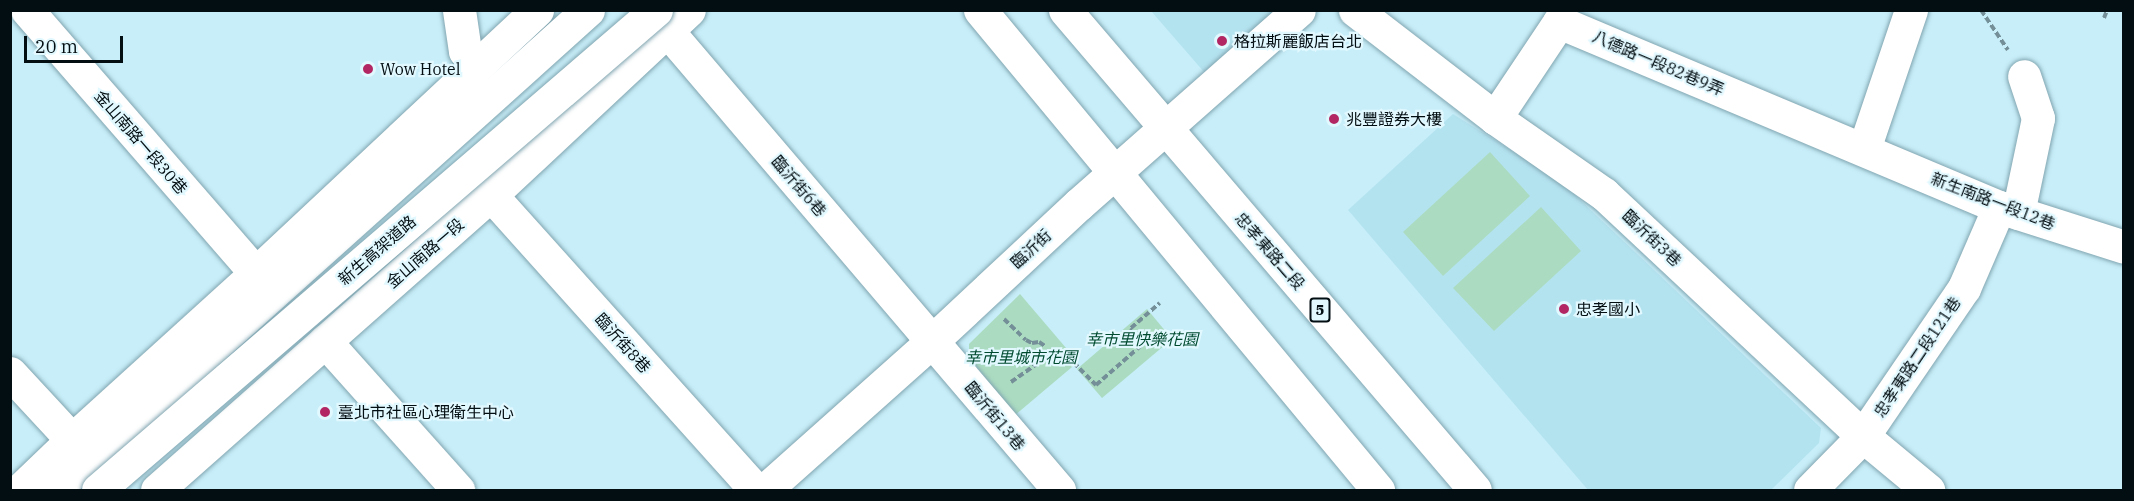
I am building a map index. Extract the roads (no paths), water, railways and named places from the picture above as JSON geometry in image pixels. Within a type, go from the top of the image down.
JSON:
[{"type":"main road","name":"金山南路一段30巷","points":[[27,10],[256,273]]},
{"type":"main road","points":[[459,10],[465,51],[477,65]]},
{"type":"main road","points":[[20,490],[537,10]]},
{"type":"main road","name":"新生高架道路","points":[[76,484],[588,10]]},
{"type":"main road","points":[[980,10],[1378,490]]},
{"type":"main road","name":"忠孝東路二段","points":[[1065,10],[1475,490]]},
{"type":"main road","name":"臨沂街","points":[[765,490],[1116,172],[1299,10]]},
{"type":"main road","name":"臨沂街3巷","points":[[1355,10],[1495,118],[1604,194],[1863,436],[1928,490]]},
{"type":"main road","points":[[1864,149],[1911,10]]},
{"type":"main road","name":"新生高架道路","points":[[76,484],[665,16]]},
{"type":"main road","name":"金山南路一段","points":[[157,490],[491,195],[665,16]]},
{"type":"main road","name":"臨沂街6巷","points":[[665,16],[932,341]]},
{"type":"main road","name":"八德路一段82巷9弄","points":[[1495,118],[1559,22],[1864,149]]},
{"type":"main road","name":"忠孝東路二段121巷","points":[[1810,490],[1863,436],[1964,288],[2008,210],[2038,118],[2024,76]]},
{"type":"main road","name":"新生南路一段12巷","points":[[1864,149],[2008,210],[2124,247]]},
{"type":"main road","name":"臨沂街8巷","points":[[491,195],[756,490]]},
{"type":"main road","points":[[325,341],[458,490]]},
{"type":"main road","name":"臨沂街13巷","points":[[932,341],[1059,490]]},
{"type":"main road","points":[[10,373],[72,440]]},
{"type":"place","name":"格拉斯麗飯店台北","points":[[1222,41]]},
{"type":"place","name":"Wow Hotel","points":[[368,69]]},
{"type":"place","name":"兆豐證券大樓","points":[[1334,119]]},
{"type":"place","name":"忠孝國小","points":[[1564,309]]},
{"type":"place","name":"臺北市社區心理衛生中心","points":[[325,412]]},
{"type":"park label","name":"幸市里快樂花園","points":[[1142,339]]},
{"type":"park label","name":"幸市里城市花園","points":[[1021,357]]}]
